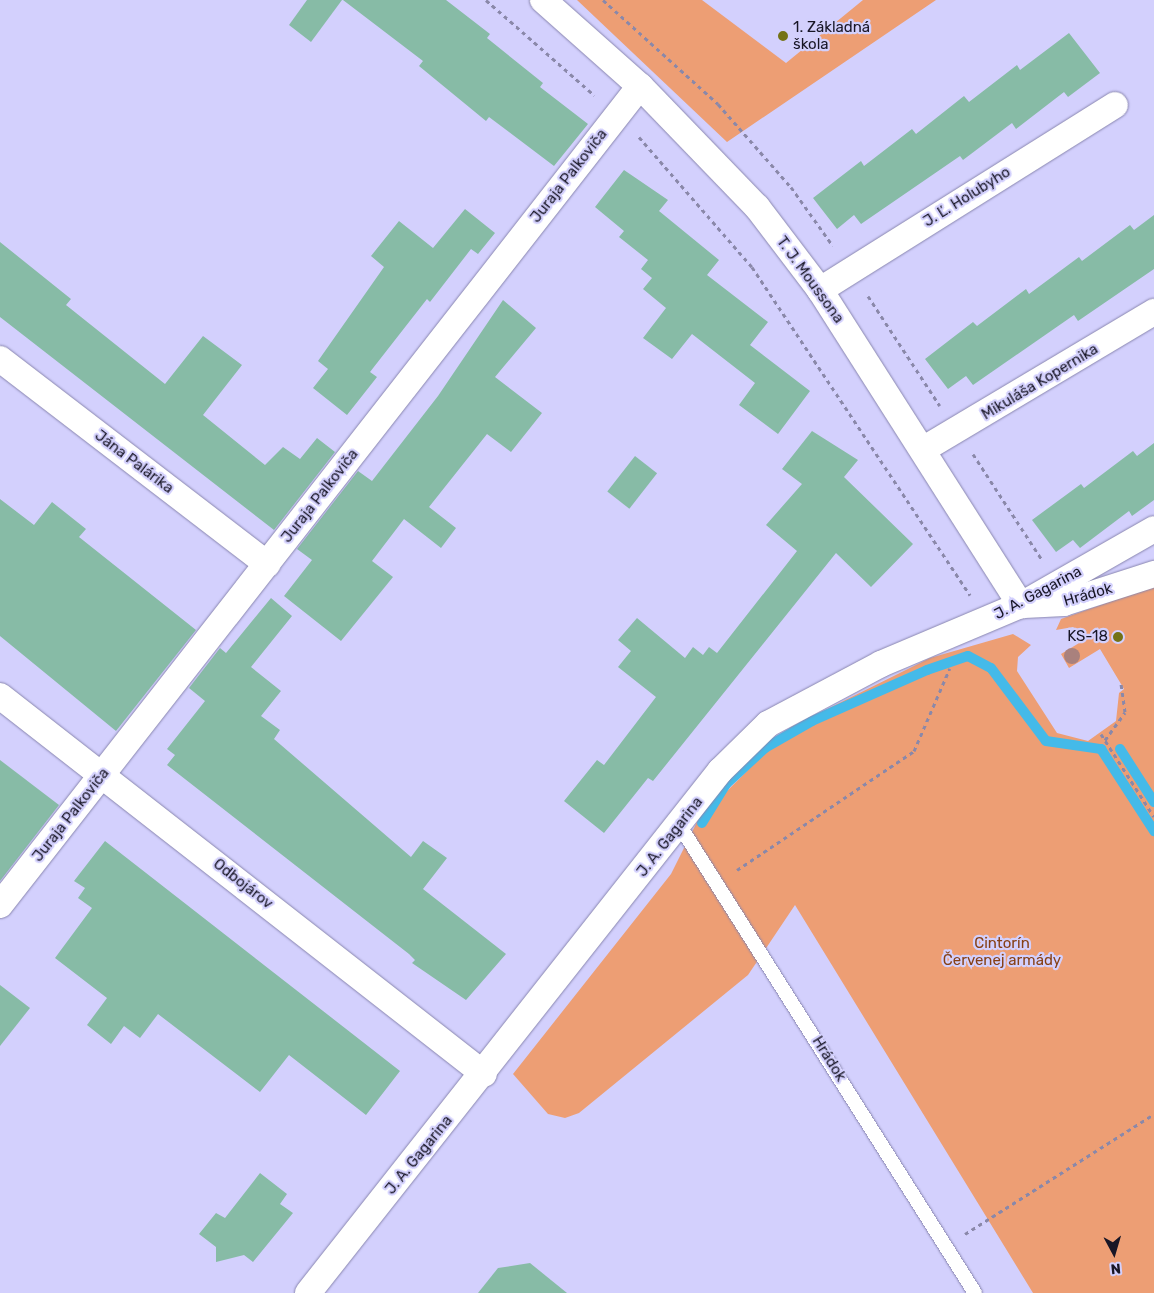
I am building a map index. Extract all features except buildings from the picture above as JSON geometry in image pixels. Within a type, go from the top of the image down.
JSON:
[{"type":"street","name":"T. J. Moussona","points":[[543,0],[640,86],[757,207],[820,290],[924,449],[1021,605]]},
{"type":"street","name":"Juraja Palkoviča","points":[[0,905],[104,775],[640,86]]},
{"type":"street","name":"J. Ľ. Holubyho","points":[[820,290],[1115,105]]},
{"type":"street","name":"Mikuláša Kopernika","points":[[924,449],[1154,312]]},
{"type":"street","name":"Jána Palárika","points":[[0,360],[267,564]]},
{"type":"street","name":"J. A. Gagarina","points":[[308,1293],[680,826],[720,771],[768,724],[816,696],[1021,605],[1154,530]]},
{"type":"street","name":"Hrádok","points":[[1021,605],[1064,603],[1154,574]]},
{"type":"street","name":"Odbojárov","points":[[0,696],[104,775],[484,1074]]},
{"type":"lane","name":"Hrádok","points":[[680,826],[718,883],[975,1293]]},
{"type":"path","points":[[486,0],[617,115],[704,208],[752,267],[976,624],[914,751],[718,883]]},
{"type":"path","points":[[1105,740],[1124,712],[1121,684]]},
{"type":"path","points":[[1101,734],[1154,817]]},
{"type":"path","points":[[945,1246],[1154,1114]]},
{"type":"green space","points":[[577,0],[702,0],[786,63],[863,0],[936,0],[727,142]]},
{"type":"green space","name":"Cintorín Červenej armády","points":[[1154,586],[1154,1293],[1033,1293],[795,905],[748,975],[579,1113],[565,1118],[548,1114],[513,1074],[671,874],[698,820],[791,727],[930,658],[1013,634],[1031,645],[1018,657],[1017,671],[1057,733],[1088,741],[1116,721],[1119,693],[1124,689],[1100,649],[1069,668],[1061,654],[1089,637],[1073,627],[1056,630],[1061,619]]},
{"type":"waterway","points":[[702,823],[726,784],[765,748],[812,721],[927,670],[968,656],[991,668],[1046,741],[1101,749],[1154,831]]},
{"type":"waterway","points":[[1120,749],[1154,802]]},
{"type":"place","name":"1. Základná škola","points":[[783,36]]},
{"type":"place","name":"KS-18","points":[[1118,637]]}]
